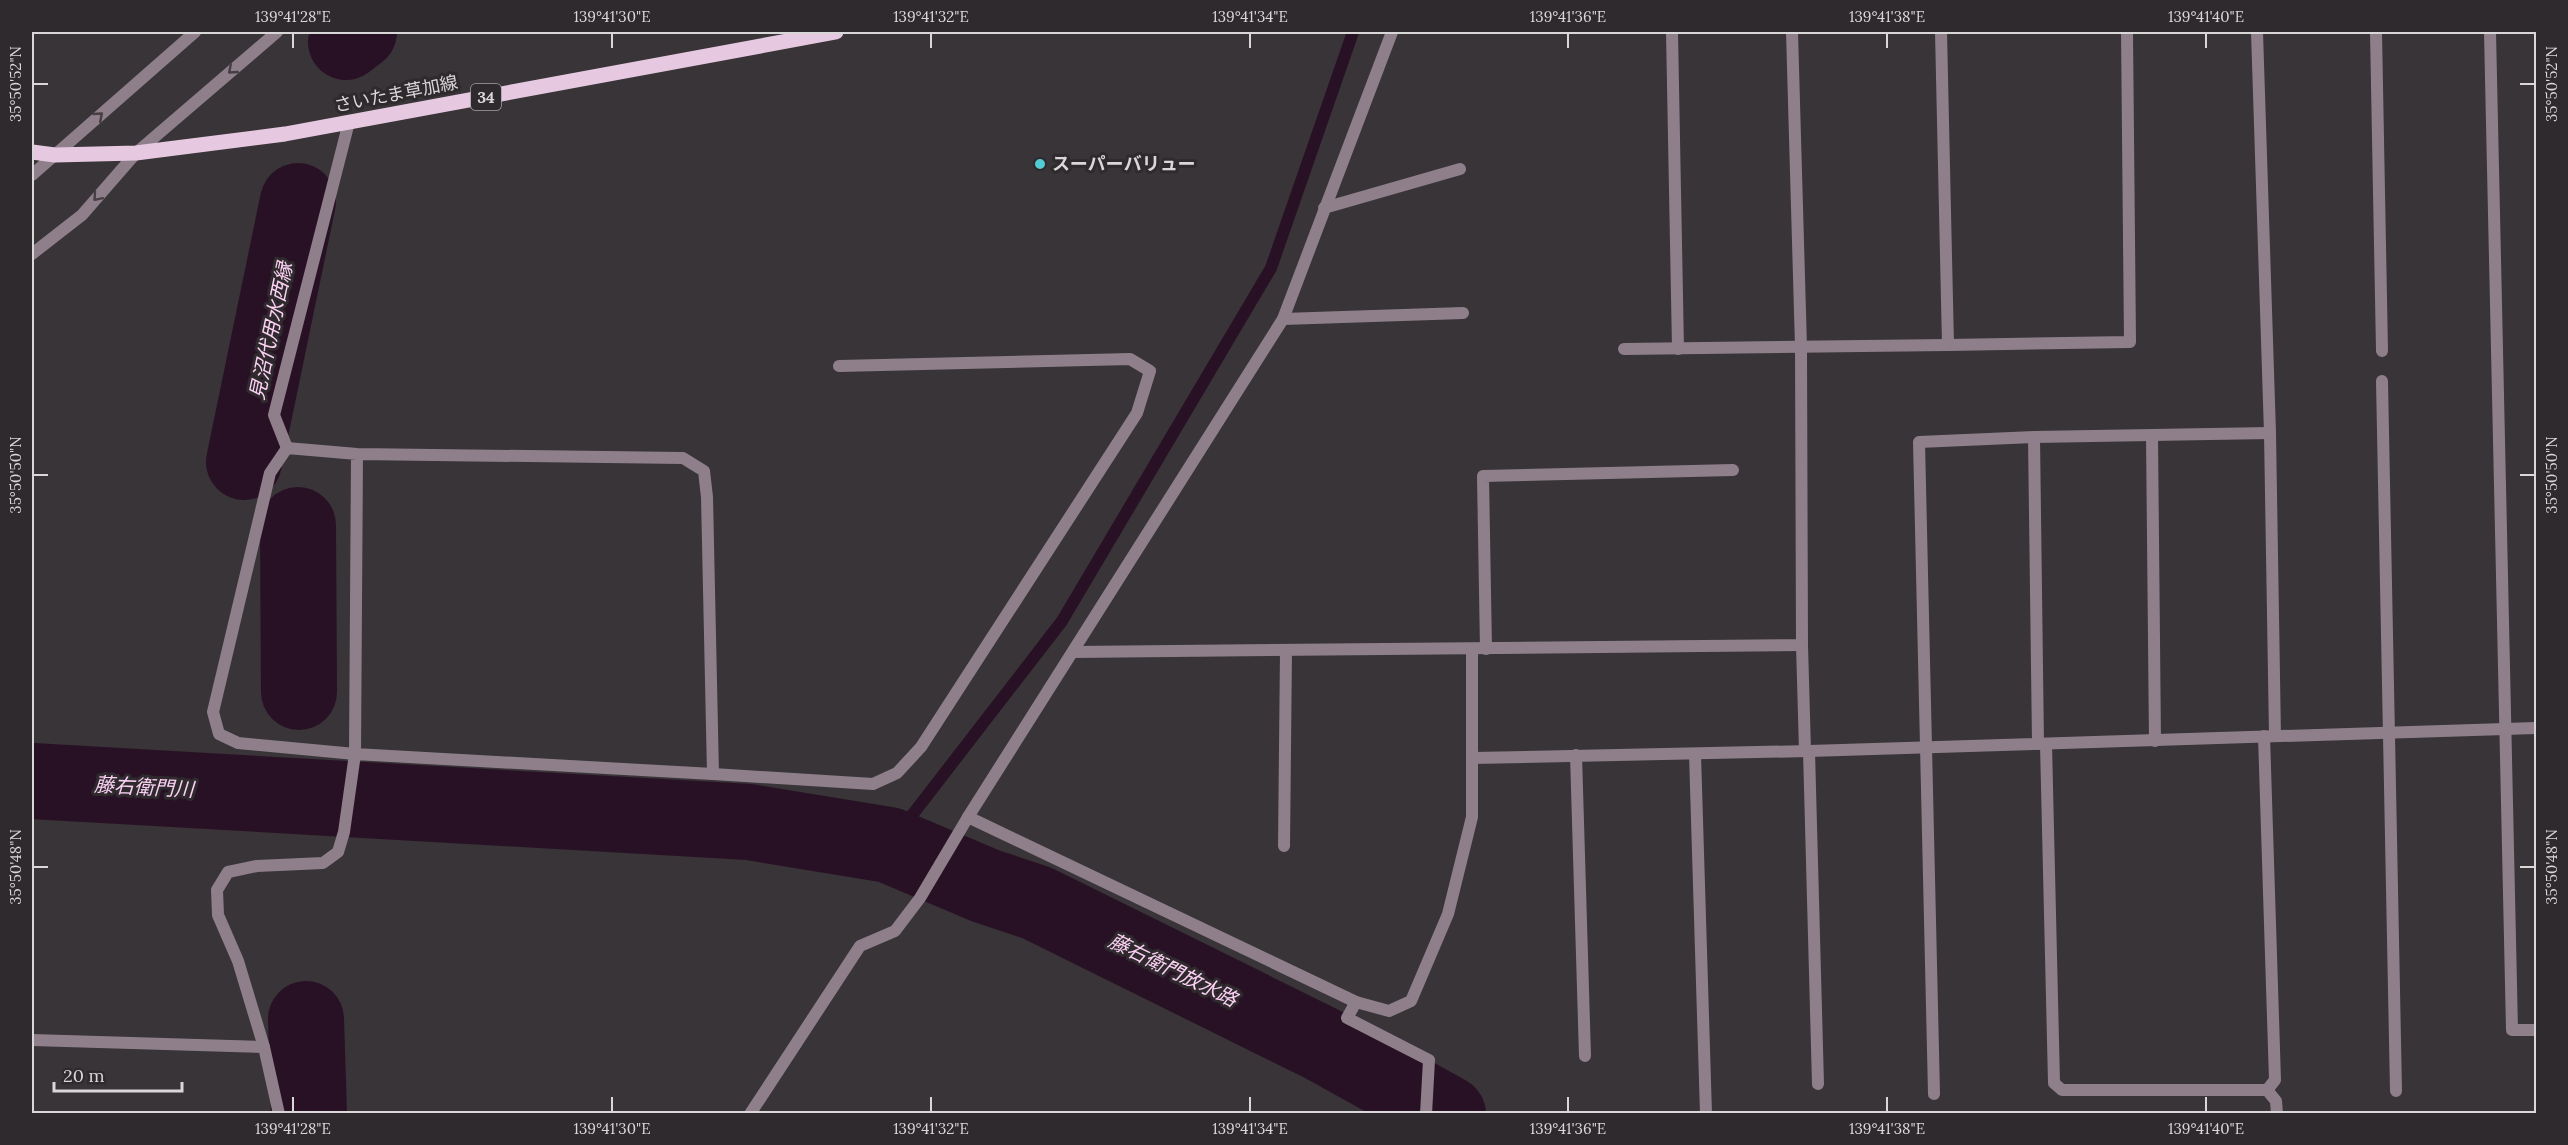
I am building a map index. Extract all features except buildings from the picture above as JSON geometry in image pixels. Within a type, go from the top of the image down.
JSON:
[{"type":"main road","name":"さいたま草加線","points":[[32,152],[55,155],[136,153],[285,134],[836,32]]},
{"type":"street","points":[[32,175],[195,32]]},
{"type":"street","points":[[32,254],[82,215],[136,153],[277,32]]},
{"type":"street","points":[[750,1113],[860,946],[895,931],[920,898],[968,818],[1283,319],[1392,32]]},
{"type":"street","points":[[1672,32],[1678,349]]},
{"type":"street","points":[[1792,32],[1801,347],[1802,645],[1818,1084]]},
{"type":"street","points":[[1941,32],[1948,345]]},
{"type":"street","points":[[1624,349],[2130,342],[2127,32]]},
{"type":"street","points":[[2258,32],[2270,433],[2270,736],[2275,1080],[2267,1090]]},
{"type":"street","points":[[2376,32],[2382,351]]},
{"type":"street","points":[[2490,32],[2512,1030],[2536,1030]]},
{"type":"street","points":[[287,448],[274,415],[349,122]]},
{"type":"street","points":[[1324,208],[1460,169]]},
{"type":"street","points":[[1283,319],[1463,313]]},
{"type":"street","points":[[287,448],[270,473],[213,712],[219,734],[238,743],[356,754],[873,784],[897,773],[921,747],[1137,413],[1150,371],[1130,359],[839,366]]},
{"type":"street","points":[[2382,381],[2396,1091]]},
{"type":"street","points":[[1934,1095],[1924,746],[1919,442],[2270,433]]},
{"type":"street","points":[[2152,436],[2155,741]]},
{"type":"street","points":[[2034,438],[2054,1083],[2062,1090],[2267,1090]]},
{"type":"street","points":[[287,448],[357,454],[683,458],[704,471],[707,497],[713,774]]},
{"type":"street","points":[[279,1113],[264,1047],[238,961],[218,915],[217,890],[228,872],[257,866],[323,863],[338,852],[344,832],[356,754],[357,454]]},
{"type":"street","points":[[1486,649],[1483,476],[1733,470]]},
{"type":"street","points":[[1074,652],[1472,650],[1802,645]]},
{"type":"street","points":[[1284,846],[1286,650]]},
{"type":"street","points":[[968,818],[1356,1002],[1389,1011],[1411,1001],[1448,914],[1472,818],[1472,650]]},
{"type":"street","points":[[1472,758],[1807,751],[2536,728]]},
{"type":"street","points":[[1695,754],[1706,1113]]},
{"type":"street","points":[[1576,755],[1585,1056]]},
{"type":"street","points":[[1356,1002],[1347,1018],[1429,1060],[1426,1113]]},
{"type":"street","points":[[32,1040],[264,1047]]},
{"type":"street","points":[[2267,1090],[2276,1101],[2277,1113]]},
{"type":"waterway","name":"見沼代用水西縁","points":[[346,42],[359,32]]},
{"type":"waterway","points":[[889,845],[1062,621],[1271,268],[1353,32]]},
{"type":"waterway","name":"見沼代用水西縁","points":[[244,462],[298,201]]},
{"type":"waterway","name":"見沼代用水西縁","points":[[298,525],[299,692]]},
{"type":"waterway","points":[[32,781],[749,822],[889,845],[986,886],[1037,903],[1324,1045],[1448,1114]]},
{"type":"waterway","name":"見沼代用水西縁","points":[[306,1019],[309,1114]]},
{"type":"place","name":"スーパーバリュー","points":[[1040,164]]},
{"type":"water label","name":"藤右衛門川","points":[[144,787]]},
{"type":"water label","name":"藤右衛門放水路","points":[[1173,970]]}]
